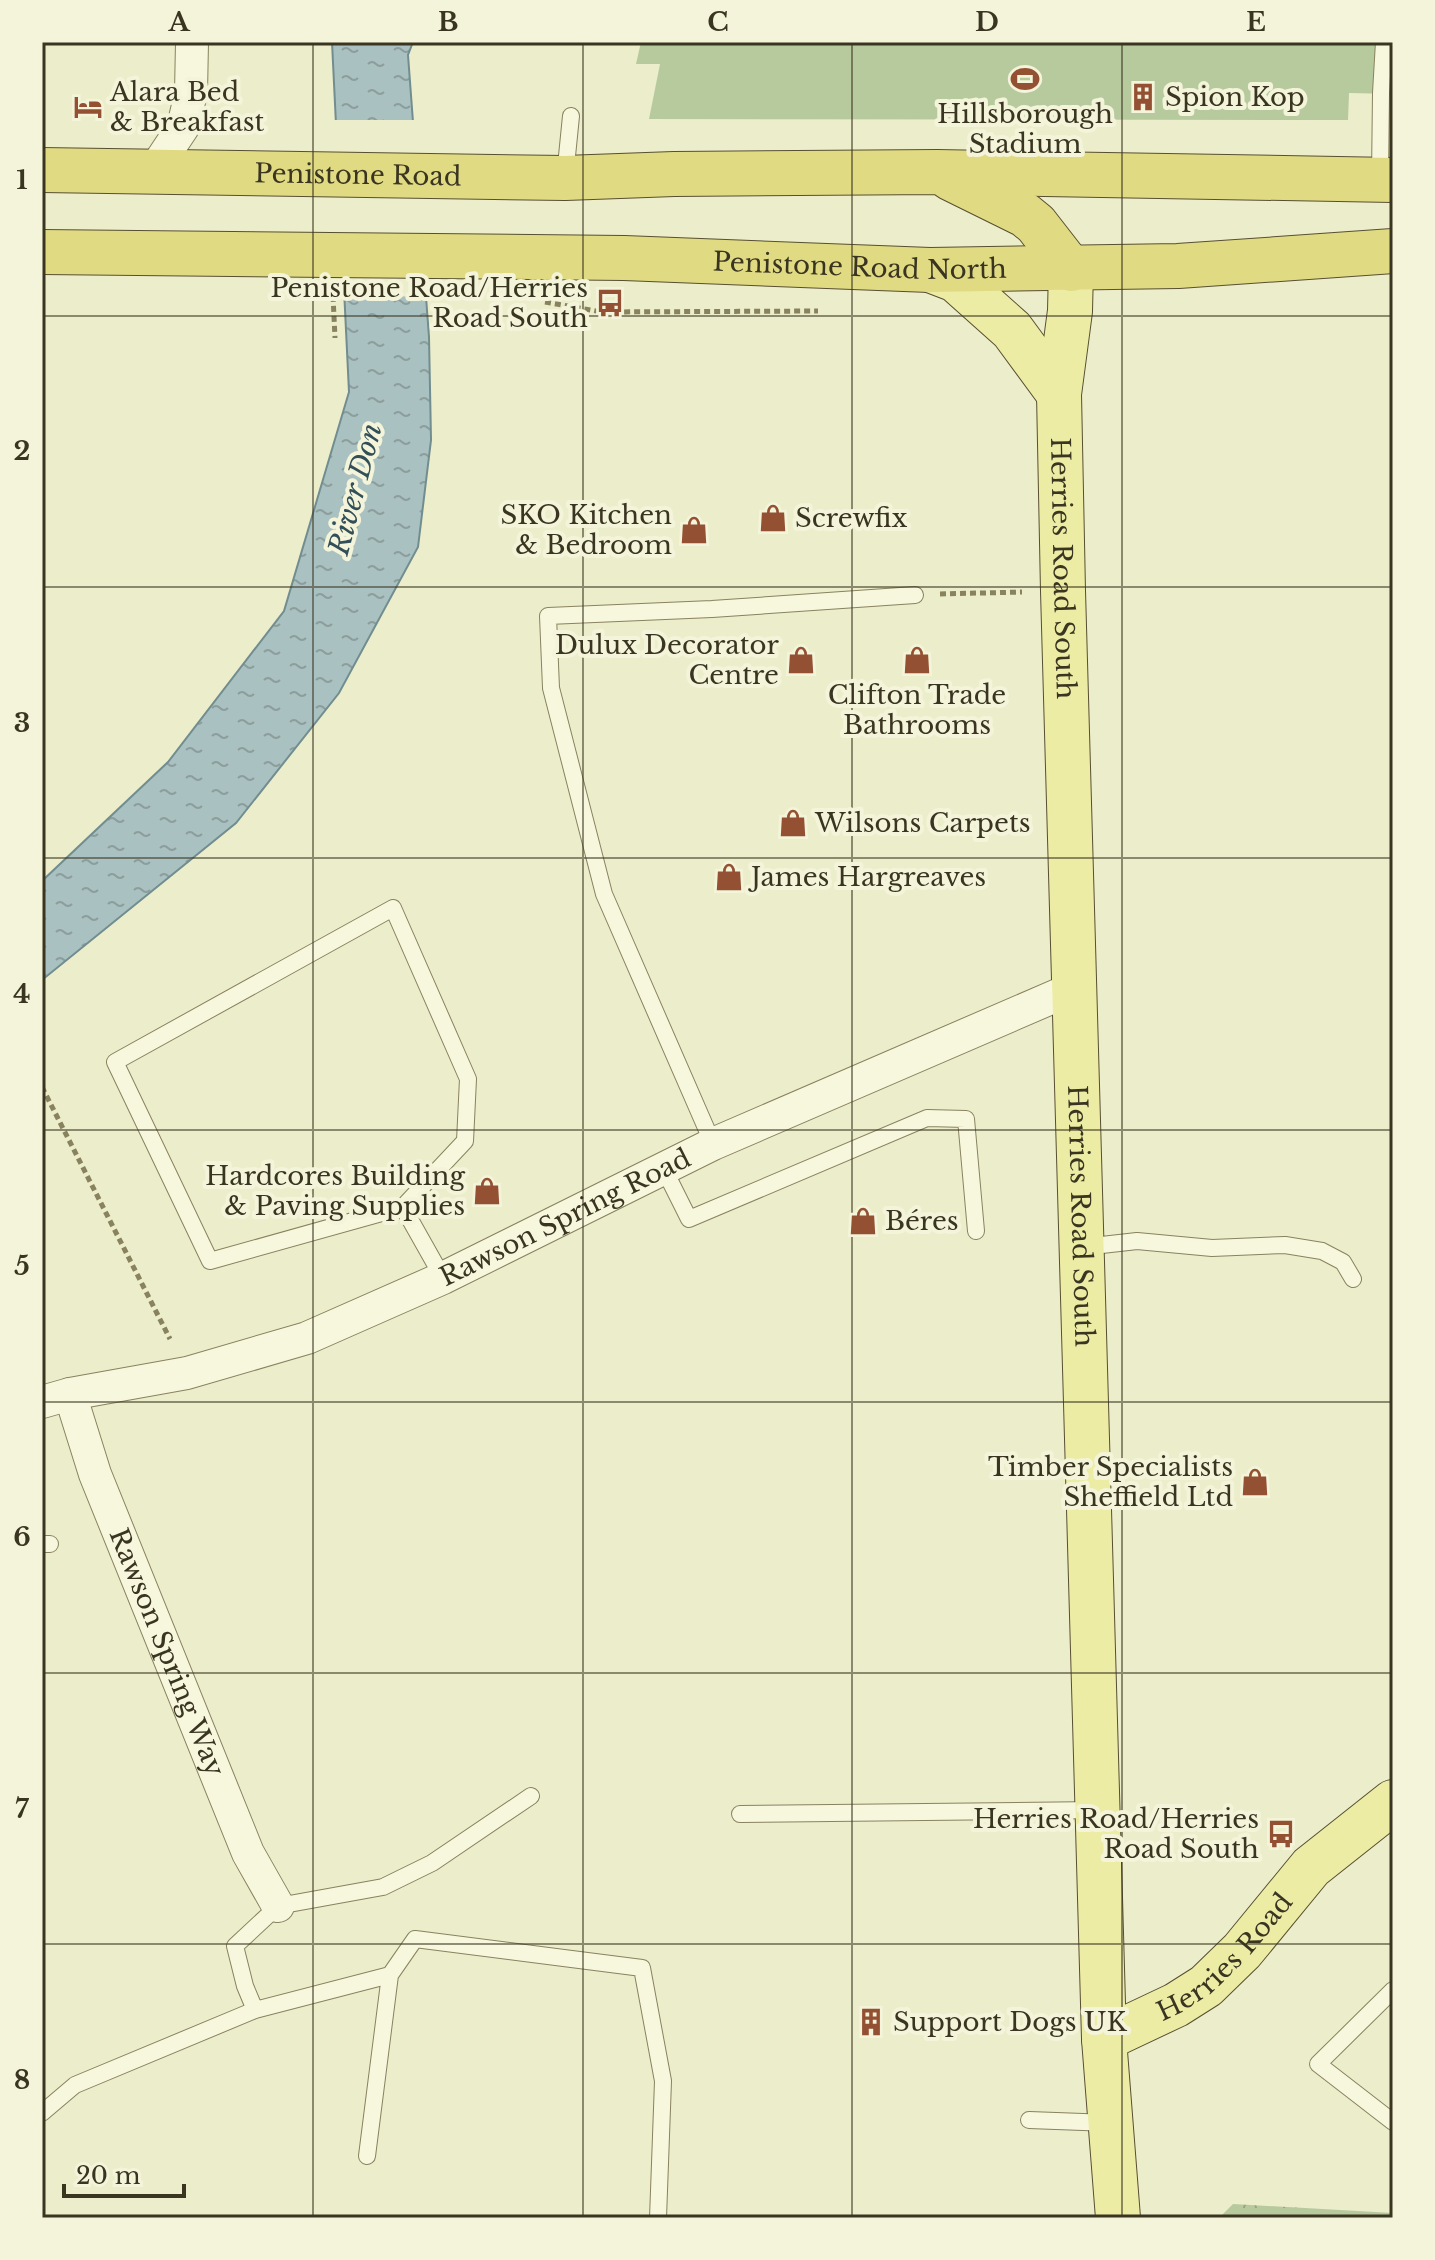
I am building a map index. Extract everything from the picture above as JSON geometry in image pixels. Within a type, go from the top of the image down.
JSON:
[{"type":"highway","name":"Penistone Road","points":[[42,170],[565,178],[937,172]]},
{"type":"highway","points":[[937,172],[1386,180]]},
{"type":"highway","points":[[937,172],[1025,215],[1036,224],[1071,269]]},
{"type":"highway","name":"Penistone Road North","points":[[330,269],[495,257],[624,258],[930,270],[1071,269],[1178,266],[1393,251]]},
{"type":"highway","points":[[42,252],[330,269]]},
{"type":"main road","name":"Herries Road South","points":[[1071,269],[1070,311],[1059,394],[1104,2039]]},
{"type":"main road","points":[[930,270],[956,280],[1012,330],[1059,394]]},
{"type":"main road","name":"Herries Road","points":[[1104,2039],[1176,2005],[1206,1986],[1242,1951],[1311,1867],[1393,1802]]},
{"type":"main road","points":[[1104,2039],[1118,2218]]},
{"type":"street","points":[[153,172],[183,127],[191,93],[192,42]]},
{"type":"street","name":"Rawson Spring Road","points":[[56,1398],[187,1373],[307,1338],[443,1278],[713,1144],[1074,988]]},
{"type":"street","name":"Rawson Spring Way","points":[[56,1398],[95,1474],[248,1853],[278,1906]]},
{"type":"lane","points":[[1384,42],[1381,93],[1386,180]]},
{"type":"lane","points":[[565,178],[571,116]]},
{"type":"lane","points":[[713,1144],[604,894],[551,688],[548,616],[915,595]]},
{"type":"lane","points":[[393,908],[468,1079],[465,1141],[403,1207],[210,1261],[115,1062],[393,908]]},
{"type":"lane","points":[[664,1169],[689,1219],[927,1118],[966,1119],[976,1231]]},
{"type":"lane","points":[[403,1207],[443,1278]]},
{"type":"lane","points":[[1082,1247],[1137,1241],[1212,1248],[1285,1245],[1322,1251],[1343,1262],[1353,1279]]},
{"type":"lane","points":[[255,2010],[235,1946],[278,1906],[383,1887],[432,1863],[531,1796]]},
{"type":"lane","points":[[740,1814],[1098,1810]]},
{"type":"lane","points":[[367,2156],[390,1975],[415,1939],[642,1968],[663,2081],[658,2218]]},
{"type":"lane","points":[[42,2113],[75,2085],[255,2010],[390,1975]]},
{"type":"lane","points":[[1393,1990],[1318,2064],[1393,2122]]},
{"type":"lane","points":[[1029,2120],[1111,2123]]},
{"type":"path","points":[[330,269],[335,338]]},
{"type":"path","points":[[542,302],[602,312],[820,311]]},
{"type":"path","points":[[915,595],[1063,591]]},
{"type":"path","points":[[42,1087],[187,1373]]},
{"type":"green space","name":"Hillsborough Stadium","points":[[641,42],[1393,42],[1393,94],[1349,93],[1348,120],[649,119],[660,64],[636,64]]},
{"type":"green space","points":[[1233,2204],[1393,2213],[1393,2218],[1219,2218]]},
{"type":"water","name":"River Don","points":[[332,42],[413,42],[408,55],[429,337],[431,440],[418,547],[339,693],[236,823],[42,980],[42,881],[168,762],[284,611],[349,392]]},
{"type":"pier","points":[[332,120],[417,120],[430,297],[340,295]]},
{"type":"place","name":"Hillsborough Stadium","points":[[1025,79]]},
{"type":"place","name":"Spion Kop","points":[[1143,97]]},
{"type":"place","name":"Alara Bed & Breakfast","points":[[88,107]]},
{"type":"place","name":"Penistone Road/Herries Road South","points":[[610,303]]},
{"type":"place","name":"Screwfix","points":[[773,518]]},
{"type":"place","name":"SKO Kitchen & Bedroom","points":[[694,530]]},
{"type":"place","name":"Dulux Decorator Centre","points":[[801,660]]},
{"type":"place","name":"Clifton Trade Bathrooms","points":[[917,660]]},
{"type":"place","name":"Wilsons Carpets","points":[[793,823]]},
{"type":"place","name":"James Hargreaves","points":[[729,877]]},
{"type":"place","name":"Hardcores Building & Paving Supplies","points":[[487,1191]]},
{"type":"place","name":"Béres","points":[[863,1221]]},
{"type":"place","name":"Timber Specialists Sheffield Ltd","points":[[1255,1482]]},
{"type":"place","name":"Herries Road/Herries Road South","points":[[1281,1834]]},
{"type":"place","name":"Support Dogs UK","points":[[871,2022]]}]
